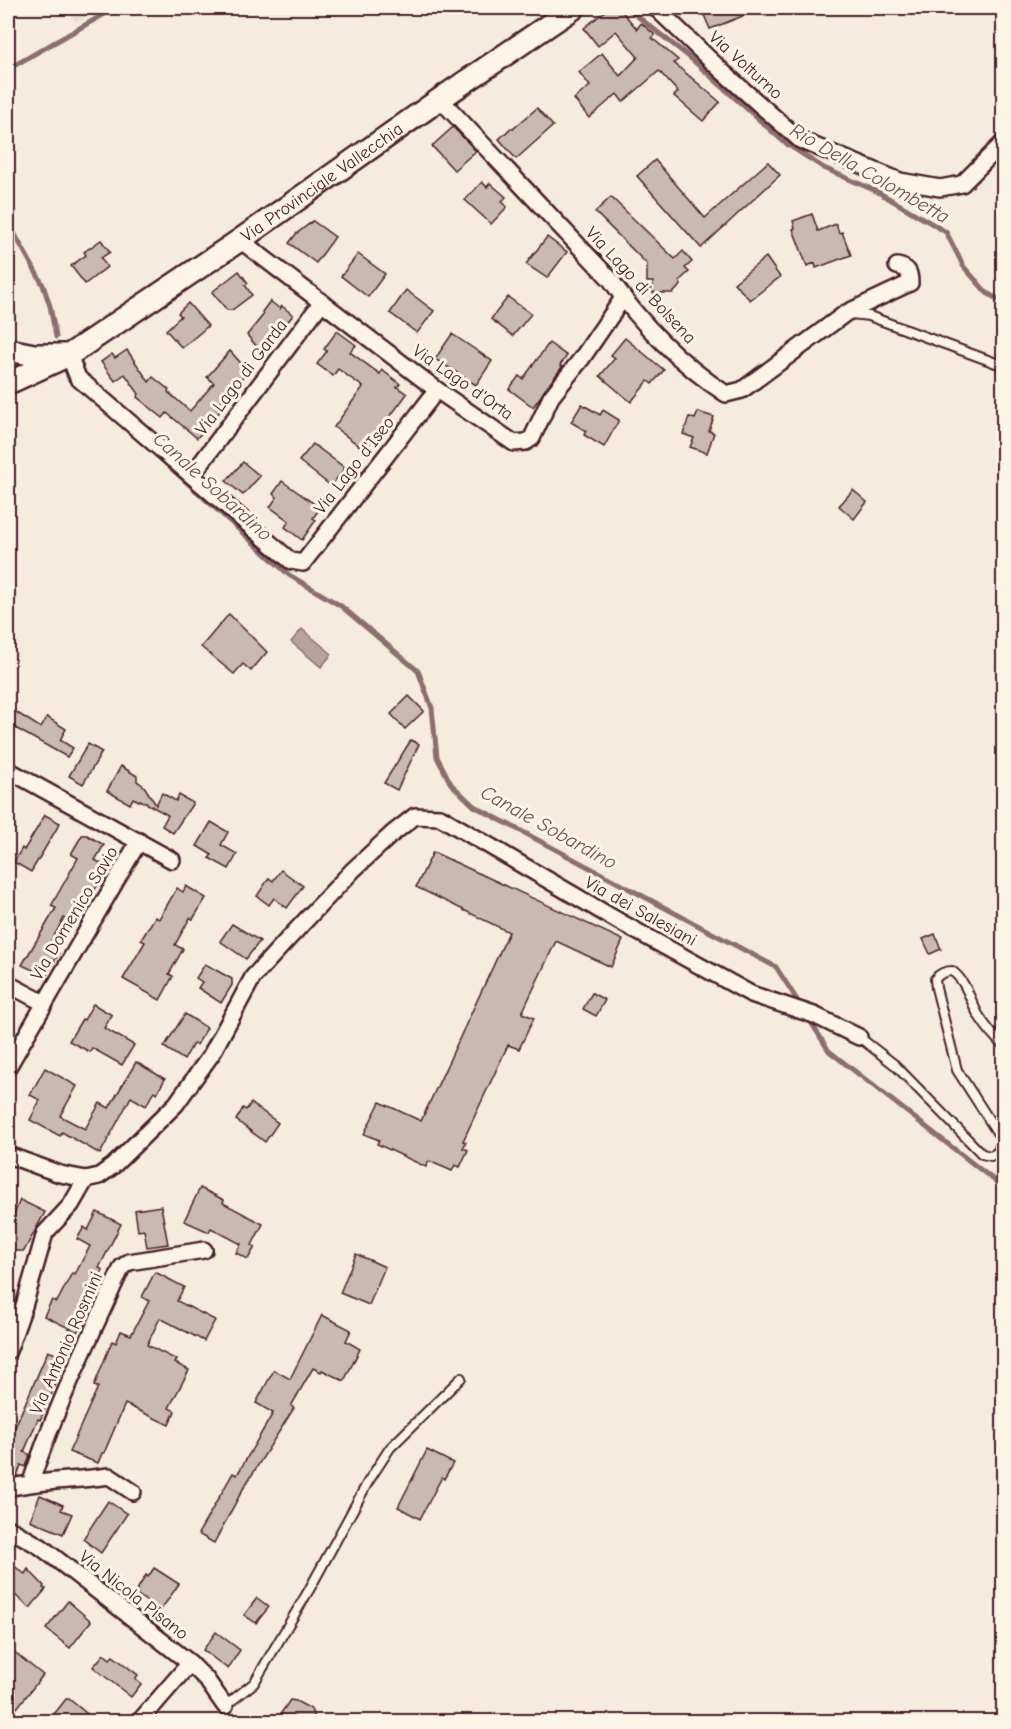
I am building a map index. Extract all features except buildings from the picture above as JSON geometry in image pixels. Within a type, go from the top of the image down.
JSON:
[{"type":"main road","name":"Via Provinciale Vallecchia","points":[[10,388],[69,356],[574,8]]},
{"type":"main road","name":"Via Provinciale Vallecchia","points":[[8,349],[34,355],[69,356]]},
{"type":"main road","name":"Via Provinciale Vallecchia","points":[[8,349],[15,370],[10,388]]},
{"type":"street","name":"Via Volturno","points":[[656,8],[800,141],[900,182],[940,188],[962,184],[1004,142]]},
{"type":"street","name":"Via Lago di Bolsena","points":[[440,99],[611,280],[623,298],[661,339],[711,384],[726,394],[742,390],[846,313],[910,283],[910,273],[906,268],[897,266]]},
{"type":"street","name":"Via Lago d'Orta","points":[[240,240],[437,390],[514,442],[526,442],[532,438],[551,397],[582,358],[623,298]]},
{"type":"street","name":"Via Lago di Garda","points":[[192,475],[322,302]]},
{"type":"street","points":[[69,356],[78,378],[192,475]]},
{"type":"street","name":"Via Lago d'Iseo","points":[[192,475],[291,561],[303,563],[437,390]]},
{"type":"street","name":"Via Domenico Savio","points":[[8,770],[172,860]]},
{"type":"street","name":"Via dei Salesiani","points":[[86,1179],[99,1176],[113,1166],[176,1104],[211,1055],[253,977],[353,870],[415,816],[440,817],[603,912],[751,994],[814,1015],[859,1037]]},
{"type":"street","name":"Via Domenico Savio","points":[[8,1067],[139,841]]},
{"type":"street","points":[[8,984],[44,1003]]},
{"type":"street","points":[[8,1155],[60,1174],[86,1179],[71,1205],[45,1233],[24,1306],[8,1351]]},
{"type":"street","name":"Via Antonio Rosmini","points":[[31,1482],[43,1445],[67,1388],[122,1267],[129,1262],[204,1250]]},
{"type":"street","points":[[8,1488],[31,1482],[109,1476],[133,1492]]},
{"type":"street","name":"Via Nicola Pisano","points":[[8,1528],[40,1547],[190,1663],[206,1679],[225,1706]]},
{"type":"street","points":[[139,1722],[190,1663]]},
{"type":"street","points":[[8,1718],[11,1722]]},
{"type":"lane","points":[[846,313],[869,316],[1004,366]]},
{"type":"lane","name":"Via dei Salesiani","points":[[859,1037],[895,1065],[986,1156],[998,1152],[1002,1140],[957,1070],[936,988],[935,979],[939,975],[952,971],[961,978],[979,1015],[996,1039],[1004,1046]]},
{"type":"lane","points":[[225,1706],[254,1683],[390,1448],[461,1378]]},
{"type":"shaded area","points":[[67,8],[101,8],[76,22]]},
{"type":"shaded area","points":[[302,629],[332,654],[321,667],[291,642]]},
{"type":"waterway","name":"Rio Della Colombetta","points":[[8,69],[115,8]]},
{"type":"waterway","name":"Rio Della Colombetta","points":[[627,8],[688,56],[785,143],[824,168],[878,192],[946,232],[964,267],[987,293],[1004,303]]},
{"type":"waterway","name":"Canale Sobardino","points":[[8,222],[43,285],[56,337]]},
{"type":"waterway","name":"Canale Sobardino","points":[[65,367],[69,379],[75,385]]},
{"type":"waterway","name":"Canale Sobardino","points":[[162,460],[289,575],[341,606],[418,671],[432,708],[437,757],[451,784],[474,806],[776,967],[801,1006]]},
{"type":"waterway","name":"Canale Sobardino","points":[[807,1016],[829,1051],[1004,1188]]}]
